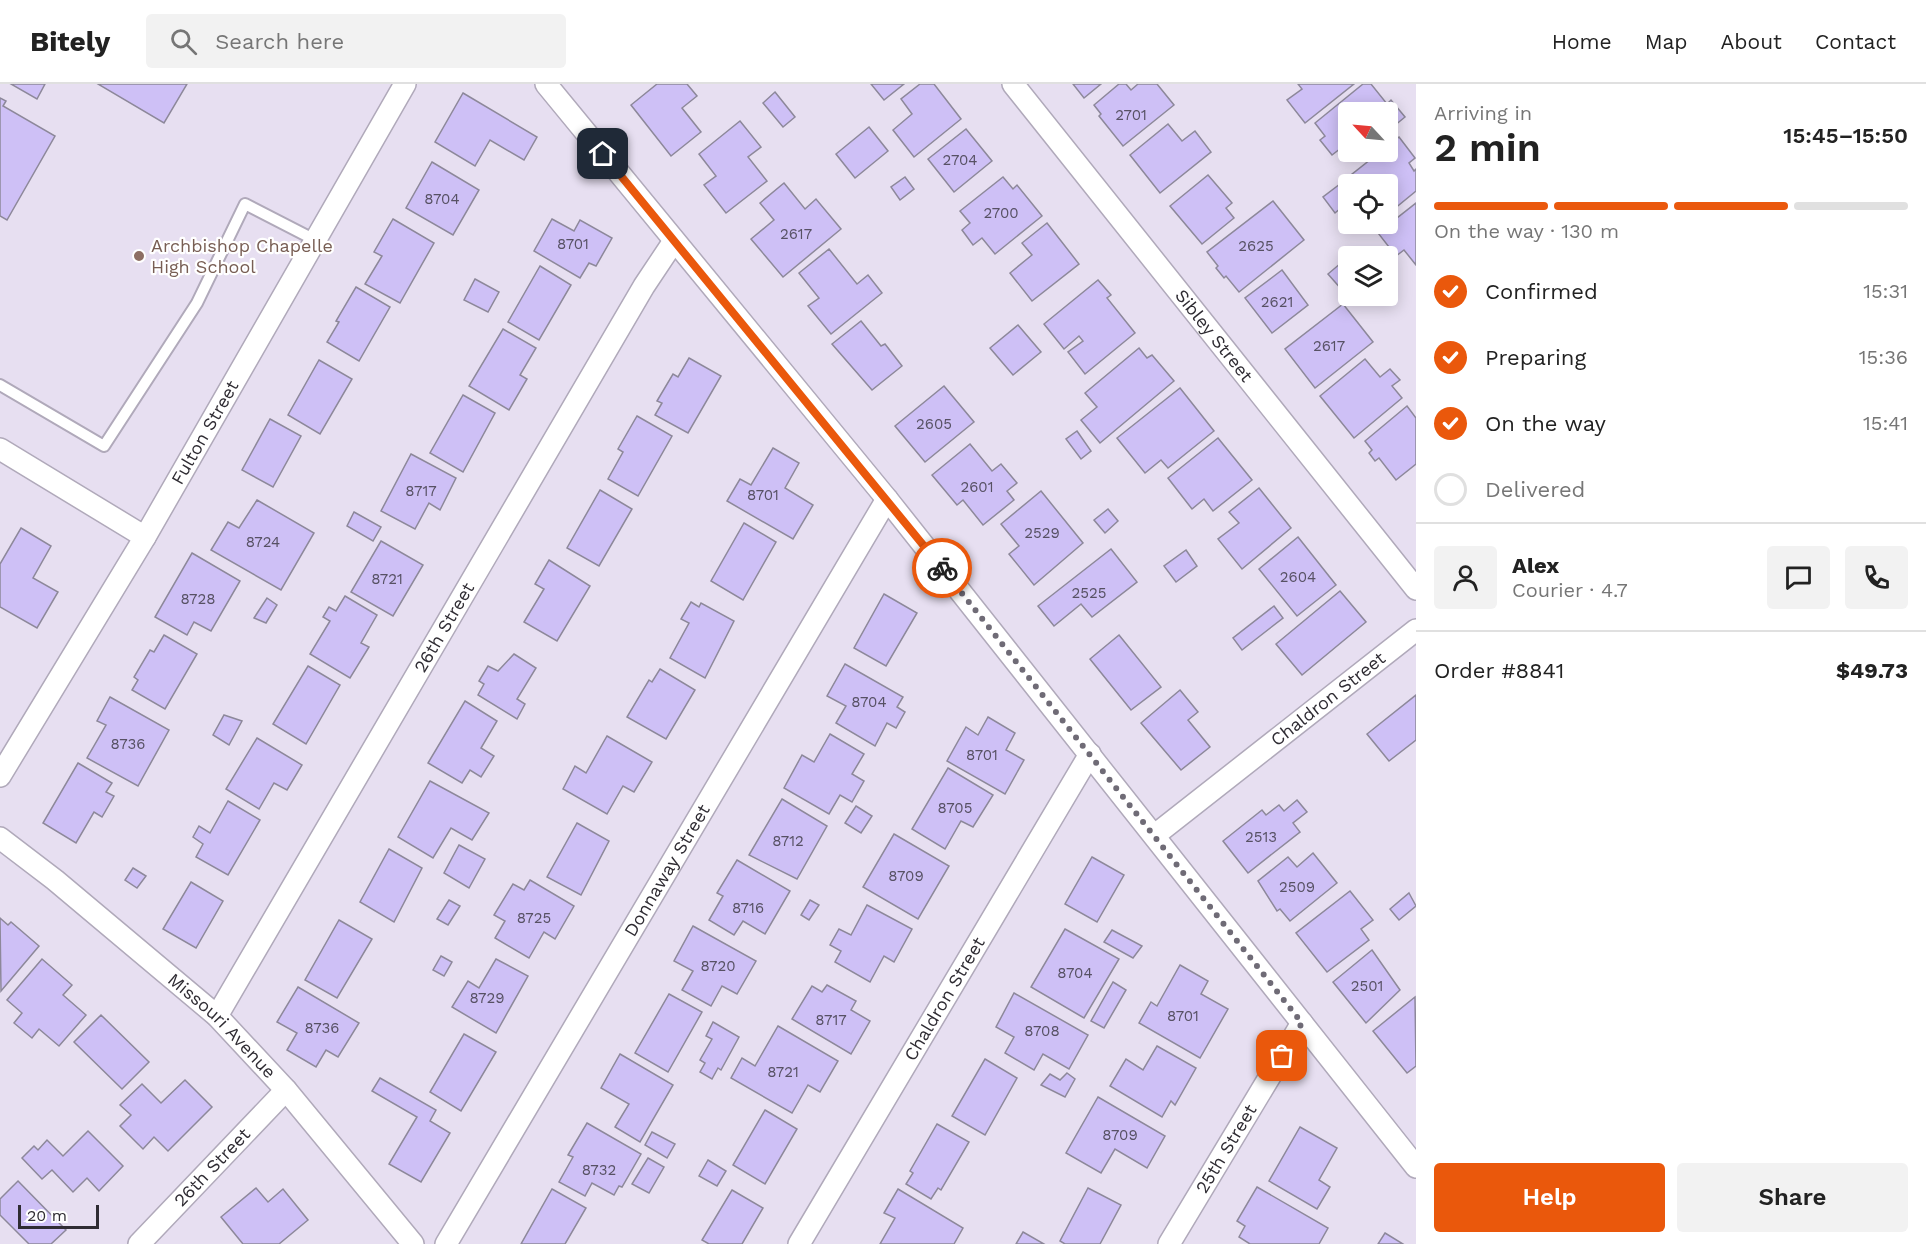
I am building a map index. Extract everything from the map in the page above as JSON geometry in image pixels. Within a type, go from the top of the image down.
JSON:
[{"type":"street","name":"Fulton Street","points":[[0,776],[145,537],[405,84]]},
{"type":"street","points":[[546,84],[887,499],[1416,1167]]},
{"type":"street","name":"Sibley Street","points":[[1013,84],[1416,589]]},
{"type":"street","name":"26th Street","points":[[217,1016],[644,286],[674,241]]},
{"type":"street","points":[[0,449],[145,537]]},
{"type":"street","name":"Donnaway Street","points":[[446,1244],[887,499]]},
{"type":"street","name":"Chaldron Street","points":[[1155,835],[1416,630]]},
{"type":"street","name":"Chaldron Street","points":[[799,1244],[1090,754]]},
{"type":"street","name":"Missouri Avenue","points":[[0,838],[55,880],[217,1016],[286,1090],[413,1244]]},
{"type":"street","name":"25th Street","points":[[1170,1244],[1302,1023]]},
{"type":"street","name":"26th Street","points":[[139,1244],[286,1090]]},
{"type":"lane","points":[[0,385],[104,446],[197,303],[245,204],[316,241]]},
{"type":"building","points":[[11,84],[45,84],[37,99]]},
{"type":"building","points":[[98,84],[187,84],[164,123]]},
{"type":"building","points":[[657,84],[687,84],[697,96],[682,108],[701,132],[671,156],[631,105]]},
{"type":"building","points":[[871,84],[904,84],[884,100]]},
{"type":"building","points":[[920,84],[934,84],[961,119],[914,157],[893,130],[912,114],[901,99]]},
{"type":"building","points":[[1073,84],[1101,84],[1084,98]]},
{"type":"building","points":[[1119,84],[1126,84],[1131,90],[1138,84],[1157,84],[1174,105],[1123,146],[1099,116],[1101,114],[1094,105]]},
{"type":"building","points":[[1298,84],[1354,84],[1305,123],[1287,100],[1302,89]]},
{"type":"building","points":[[1363,84],[1371,84],[1385,102],[1341,102]]},
{"type":"building","points":[[775,92],[795,117],[783,127],[763,103]]},
{"type":"building","points":[[463,93],[537,137],[524,160],[490,140],[475,166],[435,142]]},
{"type":"building","points":[[0,98],[6,101],[3,106],[55,136],[7,220],[0,216]]},
{"type":"building","points":[[1338,104],[1338,150],[1332,155],[1320,140],[1325,136],[1315,123]]},
{"type":"building","points":[[1398,108],[1405,117],[1398,123]]},
{"type":"building","points":[[740,121],[761,147],[748,157],[767,181],[726,213],[704,185],[716,176],[699,154]]},
{"type":"building","points":[[1168,124],[1182,141],[1195,131],[1211,152],[1160,193],[1130,155]]},
{"type":"building","points":[[869,127],[888,151],[855,178],[836,154]]},
{"type":"building","points":[[966,129],[992,161],[954,192],[928,159]]},
{"type":"building","points":[[1398,138],[1415,158],[1409,163],[1414,171],[1416,169],[1416,191],[1398,206],[1398,174],[1352,174],[1367,162],[1398,162]]},
{"type":"building","points":[[432,162],[479,190],[453,235],[406,208]]},
{"type":"building","points":[[1208,175],[1232,203],[1226,208],[1234,218],[1202,244],[1170,206]]},
{"type":"building","points":[[905,177],[914,189],[900,200],[891,187]]},
{"type":"building","points":[[1003,177],[1013,189],[1017,185],[1042,216],[995,254],[982,238],[973,245],[962,230],[970,223],[960,211]]},
{"type":"building","points":[[784,183],[805,209],[816,199],[841,229],[783,277],[751,239],[774,220],[760,203]]},
{"type":"building","points":[[1338,186],[1338,210],[1335,213],[1323,197]]},
{"type":"building","points":[[1273,201],[1304,240],[1239,292],[1216,268],[1218,266],[1207,252]]},
{"type":"building","points":[[1416,203],[1416,265],[1404,250],[1398,254],[1398,246],[1388,246],[1379,234],[1398,234],[1398,217]]},
{"type":"building","points":[[393,219],[434,243],[400,303],[365,284],[382,256],[374,252]]},
{"type":"building","points":[[552,219],[574,231],[580,220],[612,238],[596,266],[589,263],[580,278],[534,251]]},
{"type":"building","points":[[1047,223],[1079,264],[1032,301],[1010,273],[1032,255],[1022,243]]},
{"type":"building","points":[[829,249],[857,284],[868,275],[882,293],[831,334],[808,306],[819,298],[799,273]]},
{"type":"building","points":[[540,266],[571,285],[539,340],[508,322]]},
{"type":"building","points":[[1338,266],[1338,285],[1328,274]]},
{"type":"building","points":[[1282,270],[1308,305],[1272,333],[1245,298]]},
{"type":"building","points":[[475,279],[499,292],[488,312],[464,300]]},
{"type":"building","points":[[1098,280],[1111,295],[1107,298],[1135,333],[1085,374],[1068,352],[1083,341],[1079,336],[1064,349],[1044,324]]},
{"type":"building","points":[[356,287],[390,307],[359,361],[327,342],[339,322],[336,321]]},
{"type":"building","points":[[1340,306],[1345,306],[1373,342],[1315,388],[1285,349]]},
{"type":"building","points":[[861,321],[881,346],[885,344],[902,366],[872,390],[832,344]]},
{"type":"building","points":[[1018,325],[1041,352],[1013,375],[990,348]]},
{"type":"building","points":[[503,329],[536,348],[520,375],[527,379],[509,410],[469,386]]},
{"type":"building","points":[[1139,348],[1147,358],[1152,355],[1174,381],[1100,443],[1081,420],[1097,407],[1085,393]]},
{"type":"building","points":[[689,358],[721,376],[688,433],[655,415],[662,403],[657,401],[673,374],[678,377]]},
{"type":"building","points":[[1365,359],[1380,377],[1390,369],[1400,380],[1392,386],[1402,398],[1354,438],[1320,396]]},
{"type":"building","points":[[319,360],[352,379],[320,434],[288,415]]},
{"type":"building","points":[[944,386],[974,422],[925,462],[895,426]]},
{"type":"building","points":[[1180,388],[1214,431],[1168,468],[1161,460],[1145,473],[1117,438]]},
{"type":"building","points":[[463,395],[495,413],[463,472],[430,453]]},
{"type":"building","points":[[1407,406],[1416,418],[1416,464],[1396,480],[1379,458],[1375,461],[1369,453],[1372,450],[1365,441]]},
{"type":"building","points":[[637,416],[672,436],[638,496],[608,479],[623,452],[618,449]]},
{"type":"building","points":[[270,419],[301,436],[273,487],[242,470]]},
{"type":"building","points":[[1077,431],[1091,451],[1081,459],[1066,439]]},
{"type":"building","points":[[1218,438],[1252,480],[1213,511],[1204,499],[1192,509],[1168,478]]},
{"type":"building","points":[[970,444],[992,471],[1001,464],[1017,483],[1007,491],[1014,500],[983,525],[963,500],[957,505],[932,475]]},
{"type":"building","points":[[773,448],[799,463],[785,488],[813,505],[793,539],[727,501],[740,479],[751,485]]},
{"type":"building","points":[[411,454],[456,478],[440,510],[429,503],[415,529],[381,511]]},
{"type":"building","points":[[1259,488],[1291,528],[1242,569],[1218,539],[1239,523],[1229,512]]},
{"type":"building","points":[[600,490],[632,509],[599,566],[567,548]]},
{"type":"building","points":[[1041,491],[1083,543],[1034,585],[1009,554],[1019,546],[1001,524]]},
{"type":"building","points":[[257,500],[314,533],[281,590],[211,550],[228,522],[239,528]]},
{"type":"building","points":[[1108,509],[1118,521],[1105,533],[1094,520]]},
{"type":"building","points":[[354,512],[381,527],[373,541],[347,526]]},
{"type":"building","points":[[744,523],[776,542],[743,600],[711,581]]},
{"type":"building","points":[[21,528],[51,546],[33,578],[58,592],[37,628],[0,607],[0,564]]},
{"type":"building","points":[[1298,537],[1336,585],[1297,616],[1259,569]]},
{"type":"building","points":[[381,541],[423,565],[393,616],[351,592]]},
{"type":"building","points":[[1111,549],[1137,582],[1092,617],[1081,604],[1054,626],[1038,606]]},
{"type":"building","points":[[1186,550],[1197,566],[1176,582],[1164,566]]},
{"type":"building","points":[[192,553],[240,581],[211,631],[194,622],[187,635],[155,617]]},
{"type":"building","points":[[549,560],[590,586],[557,641],[524,622],[544,589],[535,584]]},
{"type":"building","points":[[1340,591],[1366,622],[1302,675],[1276,644]]},
{"type":"building","points":[[884,594],[917,613],[886,666],[854,648]]},
{"type":"building","points":[[345,596],[377,615],[361,643],[369,647],[350,678],[310,654],[330,621],[323,617],[329,607],[336,611]]},
{"type":"building","points":[[267,598],[277,605],[266,623],[254,618]]},
{"type":"building","points":[[691,602],[699,607],[701,603],[734,621],[705,678],[670,658],[689,623],[681,619]]},
{"type":"building","points":[[1274,606],[1283,618],[1242,650],[1233,638]]},
{"type":"building","points":[[164,635],[197,654],[165,709],[132,690],[138,680],[134,677],[150,650],[154,652]]},
{"type":"building","points":[[1119,635],[1161,687],[1131,710],[1090,659]]},
{"type":"building","points":[[514,654],[536,668],[517,699],[525,704],[517,719],[478,695],[484,684],[479,681],[488,666],[498,671]]},
{"type":"building","points":[[845,664],[903,697],[897,707],[905,712],[896,728],[887,723],[875,746],[836,723],[846,706],[827,696]]},
{"type":"building","points":[[308,666],[340,685],[306,744],[273,724]]},
{"type":"building","points":[[660,669],[695,690],[666,739],[627,717],[649,680],[652,682]]},
{"type":"building","points":[[1180,690],[1198,712],[1188,720],[1210,747],[1181,770],[1141,723]]},
{"type":"building","points":[[1416,695],[1416,740],[1389,761],[1367,734]]},
{"type":"building","points":[[110,697],[169,730],[138,786],[87,758],[106,725],[97,721]]},
{"type":"building","points":[[465,701],[497,721],[481,748],[494,756],[481,777],[470,770],[462,783],[428,763]]},
{"type":"building","points":[[224,715],[242,721],[229,745],[213,735]]},
{"type":"building","points":[[988,717],[1015,733],[1006,750],[1024,760],[1005,794],[947,761],[966,727],[978,735]]},
{"type":"building","points":[[830,734],[864,754],[852,774],[864,781],[852,802],[840,795],[829,814],[784,788],[802,755],[814,762]]},
{"type":"building","points":[[607,736],[652,762],[634,792],[623,786],[607,814],[563,789],[575,766],[586,773]]},
{"type":"building","points":[[257,738],[302,765],[287,790],[274,783],[259,809],[226,789]]},
{"type":"building","points":[[78,763],[112,783],[106,792],[114,796],[102,817],[94,812],[76,843],[43,823]]},
{"type":"building","points":[[948,768],[993,795],[973,827],[961,821],[945,849],[912,829]]},
{"type":"building","points":[[430,781],[489,813],[472,840],[451,828],[433,858],[398,837]]},
{"type":"building","points":[[782,799],[827,826],[797,879],[749,855]]},
{"type":"building","points":[[1297,800],[1307,812],[1293,823],[1300,832],[1248,873],[1223,841],[1262,810],[1266,815],[1279,805],[1284,811]]},
{"type":"building","points":[[228,801],[260,820],[228,875],[196,857],[203,844],[193,837],[199,826],[210,833]]},
{"type":"building","points":[[856,806],[872,816],[861,833],[845,823]]},
{"type":"building","points":[[577,823],[609,841],[581,895],[547,877]]},
{"type":"building","points":[[894,834],[949,866],[918,919],[863,887]]},
{"type":"building","points":[[459,845],[485,859],[469,888],[444,873]]},
{"type":"building","points":[[389,849],[422,868],[394,922],[360,902]]},
{"type":"building","points":[[1313,853],[1337,883],[1290,921],[1280,909],[1277,911],[1258,881],[1288,857],[1297,867]]},
{"type":"building","points":[[1092,857],[1124,875],[1097,922],[1065,904]]},
{"type":"building","points":[[737,860],[790,891],[765,934],[743,921],[734,935],[709,920],[723,896],[717,893]]},
{"type":"building","points":[[133,868],[146,876],[137,888],[125,880]]},
{"type":"building","points":[[530,880],[574,906],[555,939],[544,932],[529,958],[495,938],[505,921],[494,915],[513,884],[524,890]]},
{"type":"building","points":[[191,882],[223,901],[196,948],[163,929]]},
{"type":"building","points":[[1350,891],[1373,920],[1361,929],[1369,940],[1327,972],[1296,933]]},
{"type":"building","points":[[1409,893],[1416,906],[1399,920],[1390,909]]},
{"type":"building","points":[[449,900],[460,906],[448,925],[437,919]]},
{"type":"building","points":[[810,900],[819,905],[809,920],[801,915]]},
{"type":"building","points":[[867,905],[912,929],[894,962],[884,956],[870,982],[835,962],[841,951],[830,945],[839,929],[851,935]]},
{"type":"building","points":[[0,918],[8,925],[11,922],[39,946],[1,991]]},
{"type":"building","points":[[339,920],[372,939],[337,998],[305,980]]},
{"type":"building","points":[[693,926],[756,961],[737,994],[722,986],[711,1006],[682,990],[693,971],[674,961]]},
{"type":"building","points":[[1065,929],[1119,959],[1084,1018],[1031,987]]},
{"type":"building","points":[[1112,930],[1142,946],[1133,958],[1104,942]]},
{"type":"building","points":[[1372,950],[1400,990],[1366,1023],[1333,982]]},
{"type":"building","points":[[441,956],[452,962],[444,976],[433,970]]},
{"type":"building","points":[[42,959],[72,985],[63,995],[86,1015],[59,1046],[39,1029],[32,1038],[14,1023],[22,1013],[7,1000]]},
{"type":"building","points":[[496,959],[528,976],[496,1033],[452,1007],[468,981],[479,988]]},
{"type":"building","points":[[1180,965],[1208,981],[1201,994],[1228,1009],[1200,1058],[1139,1023],[1151,1002],[1157,1006]]},
{"type":"building","points":[[1113,982],[1126,990],[1104,1028],[1091,1021]]},
{"type":"building","points":[[827,985],[856,1001],[851,1010],[870,1021],[851,1054],[792,1019],[812,986],[822,992]]},
{"type":"building","points":[[298,987],[359,1023],[338,1057],[326,1050],[316,1067],[287,1050],[297,1033],[277,1022]]},
{"type":"building","points":[[1014,993],[1088,1035],[1069,1069],[1043,1054],[1034,1070],[1005,1053],[1014,1037],[996,1027]]},
{"type":"building","points":[[669,994],[702,1012],[668,1072],[635,1053]]},
{"type":"building","points":[[1415,997],[1416,1066],[1407,1073],[1373,1031]]},
{"type":"building","points":[[101,1015],[149,1062],[122,1089],[74,1042]]},
{"type":"building","points":[[713,1022],[739,1037],[721,1070],[718,1068],[712,1079],[700,1072],[705,1063],[700,1060],[712,1039],[706,1036]]},
{"type":"building","points":[[778,1026],[838,1061],[820,1092],[808,1085],[792,1113],[731,1078],[742,1058],[755,1066]]},
{"type":"building","points":[[464,1034],[496,1052],[461,1111],[430,1092]]},
{"type":"building","points":[[1157,1046],[1196,1068],[1175,1105],[1171,1101],[1162,1117],[1110,1086],[1126,1059],[1143,1070]]},
{"type":"building","points":[[620,1054],[673,1085],[640,1142],[615,1127],[629,1104],[601,1088]]},
{"type":"building","points":[[985,1059],[1017,1078],[985,1135],[952,1116]]},
{"type":"building","points":[[1067,1073],[1075,1079],[1065,1097],[1041,1085],[1050,1074],[1060,1080]]},
{"type":"building","points":[[380,1078],[436,1110],[430,1121],[450,1133],[421,1182],[389,1164],[417,1117],[372,1091]]},
{"type":"building","points":[[185,1080],[212,1107],[168,1151],[154,1137],[143,1149],[120,1126],[131,1115],[120,1105],[142,1084],[161,1103]]},
{"type":"building","points":[[1098,1097],[1165,1136],[1147,1168],[1115,1149],[1101,1173],[1066,1153]]},
{"type":"building","points":[[765,1110],[797,1129],[765,1184],[733,1165]]},
{"type":"building","points":[[587,1123],[641,1154],[622,1187],[619,1186],[614,1195],[592,1183],[585,1196],[559,1182],[573,1157],[568,1155]]},
{"type":"building","points":[[937,1124],[969,1142],[941,1190],[938,1188],[931,1199],[906,1184],[913,1173],[910,1171]]},
{"type":"building","points":[[1300,1127],[1337,1148],[1319,1180],[1330,1187],[1317,1209],[1269,1181]]},
{"type":"building","points":[[88,1131],[123,1166],[99,1191],[87,1178],[73,1192],[52,1170],[42,1179],[22,1158],[34,1146],[38,1150],[47,1140],[63,1156]]},
{"type":"building","points":[[652,1132],[675,1144],[667,1158],[645,1145]]},
{"type":"building","points":[[648,1158],[664,1167],[649,1193],[632,1184]]},
{"type":"building","points":[[708,1160],[726,1171],[717,1186],[699,1176]]},
{"type":"building","points":[[18,1181],[66,1230],[51,1244],[29,1244],[0,1215],[0,1199]]},
{"type":"building","points":[[1257,1187],[1328,1228],[1319,1244],[1250,1244],[1239,1237],[1245,1226],[1237,1221]]},
{"type":"building","points":[[256,1188],[268,1202],[283,1189],[308,1220],[279,1244],[243,1244],[221,1217]]},
{"type":"building","points":[[1088,1188],[1121,1205],[1100,1244],[1065,1244],[1060,1241]]},
{"type":"building","points":[[552,1189],[586,1208],[565,1244],[521,1244]]},
{"type":"building","points":[[898,1189],[963,1228],[954,1244],[880,1244],[895,1218],[884,1213]]},
{"type":"building","points":[[732,1190],[763,1208],[742,1244],[709,1244],[702,1240]]},
{"type":"building","points":[[1023,1232],[1044,1244],[1016,1244]]},
{"type":"building","points":[[1385,1233],[1403,1244],[1378,1244]]},
{"type":"way so far","points":[[942,568],[1302,1023],[1282,1056]]},
{"type":"place","name":"Archbishop Chapelle High School","points":[[139,256]]},
{"type":"route","points":[[603,154],[942,568]]}]
